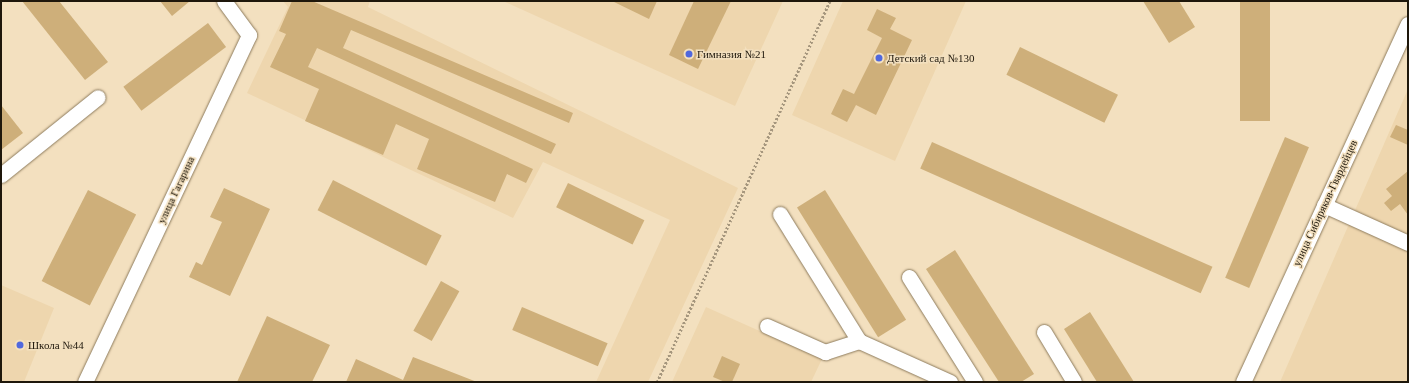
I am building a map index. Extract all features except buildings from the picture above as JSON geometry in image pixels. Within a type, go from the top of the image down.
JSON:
[{"type":"street","name":"улица Гагарина","points":[[85,382],[248,35],[224,1]]},
{"type":"street","name":"улица Сибиряков-Гвардейцев","points":[[1243,382],[1408,24]]},
{"type":"street","points":[[1,175],[98,97]]},
{"type":"street","points":[[1324,205],[1408,242]]},
{"type":"street","points":[[780,214],[859,341],[950,382]]},
{"type":"street","points":[[909,277],[975,382]]},
{"type":"street","points":[[767,326],[825,352],[859,341]]},
{"type":"street","points":[[1044,332],[1074,382]]},
{"type":"path","points":[[657,382],[830,1]]},
{"type":"shaded area","points":[[283,1],[370,1],[368,7],[738,188],[648,382],[596,382],[670,220],[543,162],[513,218],[247,93],[288,7]]},
{"type":"shaded area","name":"Гимназия №21","points":[[503,1],[783,1],[735,106]]},
{"type":"shaded area","name":"Детский сад №130","points":[[843,1],[966,1],[895,161],[792,115]]},
{"type":"shaded area","points":[[1408,89],[1408,382],[1280,382]]},
{"type":"shaded area","name":"Школа №44","points":[[1,285],[54,308],[24,382],[1,382]]},
{"type":"shaded area","points":[[706,307],[822,359],[811,382],[672,382]]},
{"type":"place","name":"Гимназия №21","points":[[689,54]]},
{"type":"place","name":"Детский сад №130","points":[[879,58]]},
{"type":"place","name":"Школа №44","points":[[20,345]]}]
